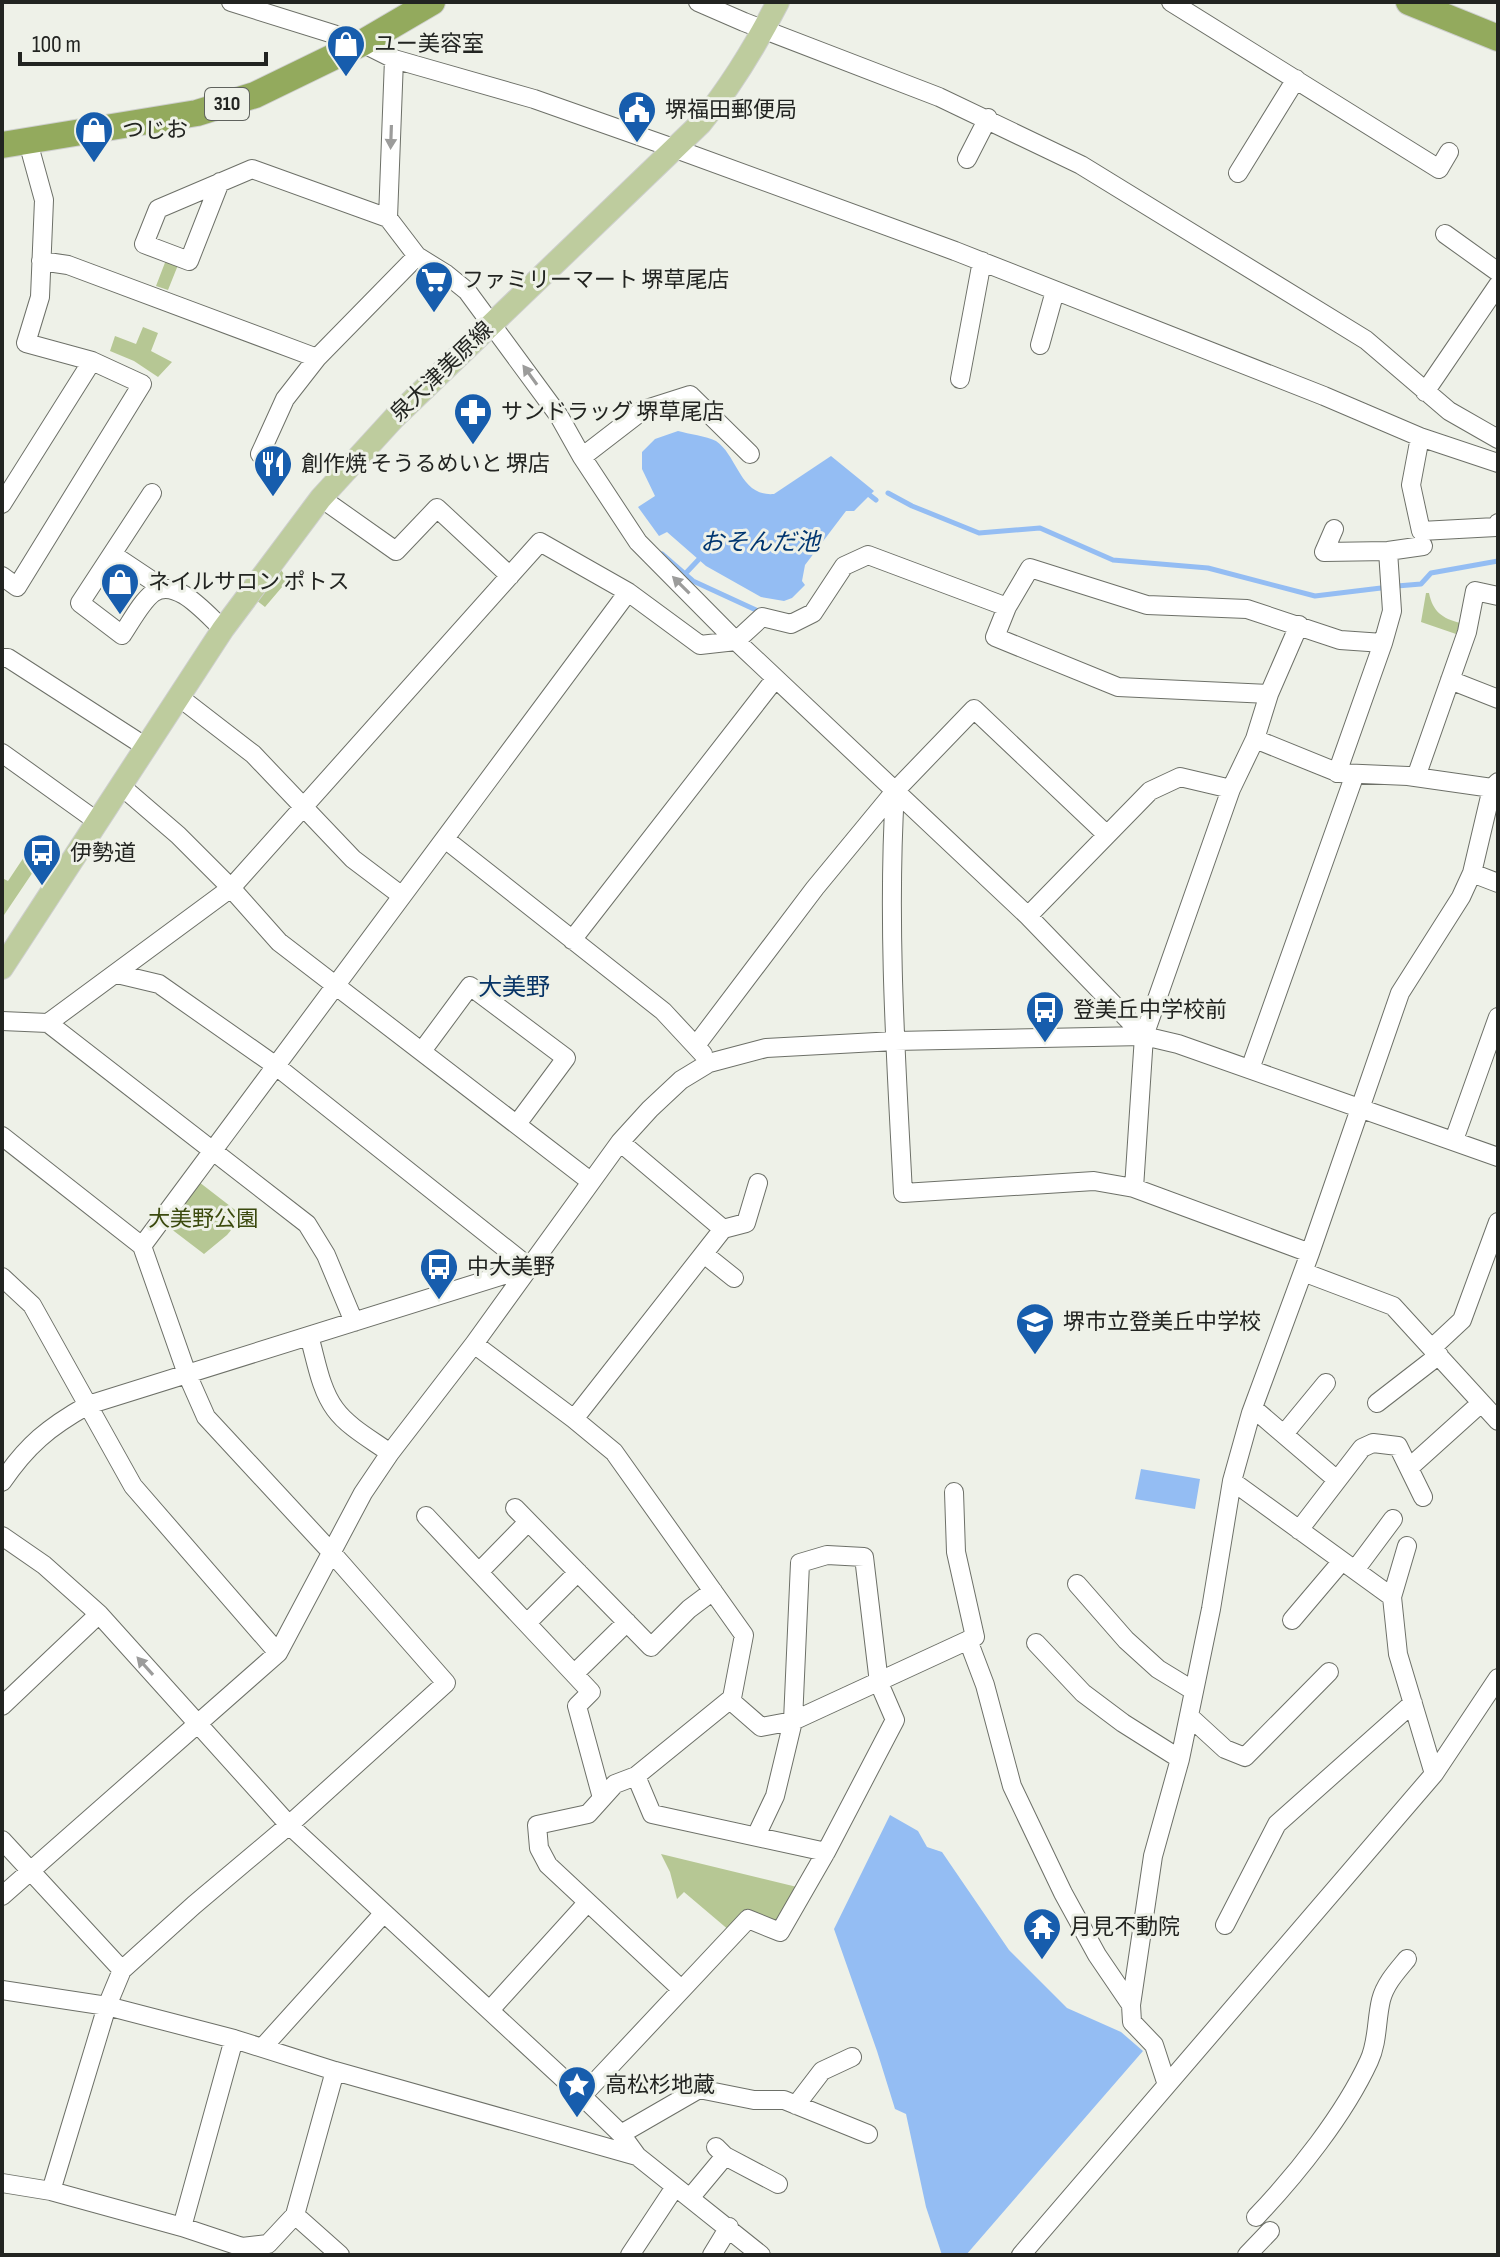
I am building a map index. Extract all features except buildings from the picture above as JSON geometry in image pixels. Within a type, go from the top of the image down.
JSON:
[{"type":"highway","name":"310","points":[[15,144],[211,108],[255,95],[362,43],[432,2]]},
{"type":"highway","points":[[1409,2],[1498,38]]},
{"type":"main road","name":"泉大津美原線","points":[[2,968],[223,629],[321,498],[395,417],[676,149],[725,94],[778,2]]},
{"type":"street","points":[[231,2],[362,43],[394,59],[534,99],[676,149],[982,261],[1420,437],[1498,463]]},
{"type":"street","points":[[698,2],[988,118],[1081,165],[1366,340],[1449,411],[1498,439]]},
{"type":"street","points":[[1171,2],[1439,169],[1449,152]]},
{"type":"street","points":[[388,218],[394,59]]},
{"type":"street","points":[[1238,173],[1296,79]]},
{"type":"street","points":[[967,159],[988,118]]},
{"type":"street","points":[[2,576],[17,587],[142,384],[92,361],[26,343],[40,297],[44,200],[15,144]]},
{"type":"street","points":[[220,182],[189,261],[144,244],[158,209],[220,182],[252,169],[388,218],[417,256],[467,291],[492,323],[559,416],[638,542],[775,679],[1028,916],[1144,1036]]},
{"type":"street","points":[[1445,234],[1498,272]]},
{"type":"street","points":[[260,454],[285,399],[317,358],[417,256]]},
{"type":"street","points":[[41,261],[68,265],[317,358]]},
{"type":"street","points":[[960,379],[982,261]]},
{"type":"street","points":[[1425,392],[1498,285]]},
{"type":"street","points":[[1040,345],[1055,291]]},
{"type":"street","points":[[2,504],[9,478],[92,361]]},
{"type":"street","points":[[582,457],[643,410],[690,395],[750,454]]},
{"type":"street","points":[[1420,437],[1411,485],[1421,531],[1496,527],[1498,523]]},
{"type":"street","points":[[152,493],[80,603],[122,635],[152,593],[163,588]]},
{"type":"street","points":[[321,498],[396,551],[437,508],[510,576]]},
{"type":"street","points":[[1334,529],[1324,552],[1388,551],[1423,546]]},
{"type":"street","points":[[48,1023],[231,888],[540,542],[628,592],[700,645],[736,641],[762,617],[791,624],[813,613],[844,566],[868,555],[1007,607]]},
{"type":"street","points":[[1250,1069],[1346,773],[1392,611],[1388,551]]},
{"type":"street","points":[[112,554],[163,588],[174,589],[186,596],[223,629]]},
{"type":"street","points":[[1269,694],[1118,687],[995,637],[1007,607],[1030,568],[1147,605],[1247,609],[1340,640],[1383,643]]},
{"type":"street","points":[[1416,777],[1467,632],[1475,591],[1498,596]]},
{"type":"street","points":[[142,1246],[628,592]]},
{"type":"street","points":[[1134,1188],[1144,1036],[1231,789],[1255,739],[1269,694],[1299,625]]},
{"type":"street","points":[[2,658],[8,658],[146,747]]},
{"type":"street","points":[[572,940],[775,679]]},
{"type":"street","points":[[1450,680],[1498,699]]},
{"type":"street","points":[[179,697],[253,754],[353,859],[402,896]]},
{"type":"street","points":[[697,1044],[815,888],[895,791],[974,709],[1107,835]]},
{"type":"street","points":[[1167,2085],[1154,2045],[1132,2022],[1131,2005],[1153,1856],[1180,1759],[1211,1609],[1232,1481],[1253,1408],[1400,993],[1461,897],[1472,873],[1495,785],[1346,773],[1255,739]]},
{"type":"street","points":[[2,753],[98,822]]},
{"type":"street","points":[[1028,916],[1150,791],[1180,777],[1231,789]]},
{"type":"street","points":[[121,786],[178,835],[279,942],[590,1181]]},
{"type":"street","points":[[895,791],[892,844],[895,1041],[903,1193],[1094,1181],[1134,1188],[1310,1253]]},
{"type":"street","points":[[445,839],[663,1011],[697,1044],[709,1063]]},
{"type":"street","points":[[1472,873],[1498,883]]},
{"type":"street","points":[[117,974],[159,984],[276,1066],[529,1267]]},
{"type":"street","points":[[422,1051],[470,986],[566,1058],[517,1124]]},
{"type":"street","points":[[1454,1140],[1498,1017]]},
{"type":"street","points":[[2,1021],[48,1023],[307,1224],[326,1255],[354,1322]]},
{"type":"street","points":[[2,1896],[278,1653],[363,1493],[390,1453],[474,1344],[620,1142],[681,1080],[709,1063],[766,1048],[895,1041],[1144,1036],[1178,1044],[1498,1157]]},
{"type":"street","points":[[2,1136],[142,1246],[187,1374],[206,1417],[332,1553],[446,1683],[122,1970],[107,2006],[51,2191]]},
{"type":"street","points":[[620,1142],[723,1229]]},
{"type":"street","points":[[574,1419],[723,1229],[746,1223],[758,1183]]},
{"type":"street","points":[[1377,1403],[1435,1352],[1462,1320],[1498,1222]]},
{"type":"street","points":[[704,1254],[734,1278]]},
{"type":"street","points":[[2,1482],[22,1453],[43,1433],[88,1405],[529,1267]]},
{"type":"street","points":[[1303,1272],[1393,1306],[1498,1421]]},
{"type":"street","points":[[2,1277],[32,1305],[133,1486],[278,1653]]},
{"type":"street","points":[[309,1336],[334,1409],[390,1453]]},
{"type":"street","points":[[474,1344],[614,1452],[744,1635],[730,1700],[636,1776],[615,1784],[588,1814],[537,1825],[539,1848],[548,1865],[681,1989]]},
{"type":"street","points":[[1284,1434],[1326,1383]]},
{"type":"street","points":[[1410,1467],[1481,1403]]},
{"type":"street","points":[[1253,1408],[1337,1480]]},
{"type":"street","points":[[1299,1530],[1362,1448],[1373,1443],[1398,1446],[1423,1497]]},
{"type":"street","points":[[1232,1481],[1392,1597]]},
{"type":"street","points":[[730,1700],[761,1727],[793,1721],[975,1637],[956,1552],[954,1492]]},
{"type":"street","points":[[479,1572],[522,1515],[651,1647],[689,1609],[713,1591]]},
{"type":"street","points":[[426,1516],[591,1692],[577,1706],[602,1798]]},
{"type":"street","points":[[1292,1620],[1393,1519]]},
{"type":"street","points":[[2,1536],[44,1565],[99,1614],[289,1825],[582,2096],[621,2134],[637,2156],[761,2255]]},
{"type":"street","points":[[1407,1546],[1392,1597],[1398,1654],[1434,1774]]},
{"type":"street","points":[[582,2096],[748,1919],[780,1932],[826,1852],[895,1720],[879,1683],[864,1557],[827,1555],[800,1563],[793,1721],[775,1796],[756,1836]]},
{"type":"street","points":[[527,1623],[578,1572]]},
{"type":"street","points":[[1077,1584],[1126,1640],[1158,1669],[1194,1691]]},
{"type":"street","points":[[2,1706],[99,1614]]},
{"type":"street","points":[[574,1674],[627,1622]]},
{"type":"street","points":[[968,1640],[985,1685],[1012,1786],[1063,1893],[1097,1955],[1131,2005]]},
{"type":"street","points":[[1036,1643],[1083,1693],[1180,1759]]},
{"type":"street","points":[[1189,1716],[1225,1749],[1245,1757],[1329,1672]]},
{"type":"street","points":[[1021,2255],[1434,1774],[1498,1678]]},
{"type":"street","points":[[1225,1925],[1277,1824],[1413,1703]]},
{"type":"street","points":[[636,1776],[652,1814],[826,1852]]},
{"type":"street","points":[[2,1840],[122,1970]]},
{"type":"street","points":[[490,2010],[587,1903]]},
{"type":"street","points":[[263,2047],[383,1914]]},
{"type":"street","points":[[1256,2217],[1299,2169],[1354,2089],[1373,2049],[1381,1998],[1407,1959]]},
{"type":"street","points":[[2,1990],[107,2006],[234,2039],[335,2071],[637,2156]]},
{"type":"street","points":[[182,2227],[234,2039]]},
{"type":"street","points":[[796,2105],[822,2071],[852,2057]]},
{"type":"street","points":[[2,2183],[51,2191],[242,2247],[268,2244],[295,2215],[335,2071]]},
{"type":"street","points":[[621,2134],[699,2089],[754,2100],[784,2100],[868,2134]]},
{"type":"street","points":[[630,2255],[721,2152],[775,2189],[787,2167]]},
{"type":"street","points":[[295,2215],[340,2255]]},
{"type":"street","points":[[712,2255],[729,2227]]},
{"type":"street","points":[[1247,2255],[1270,2231]]},
{"type":"green space","points":[[166,260],[178,265],[168,290],[156,286]]},
{"type":"green space","points":[[143,327],[158,333],[151,351],[172,362],[158,377],[134,361],[110,351],[115,336],[136,344]]},
{"type":"green space","points":[[279,567],[288,580],[265,607],[256,600]]},
{"type":"green space","points":[[1426,593],[1429,593],[1439,613],[1460,623],[1456,634],[1421,622]]},
{"type":"green space","points":[[24,857],[37,866],[2,918],[2,878],[8,881]]},
{"type":"green space","name":"大美野公園","points":[[199,1182],[243,1216],[227,1235],[204,1254],[166,1225]]},
{"type":"green space","points":[[661,1854],[797,1887],[777,1921],[730,1931],[684,1892],[677,1899],[670,1872]]},
{"type":"water","name":"おそんだ池","points":[[678,431],[716,441],[747,483],[763,493],[774,494],[831,456],[874,491],[854,511],[846,511],[805,565],[802,581],[805,585],[792,598],[784,601],[761,597],[706,566],[667,532],[659,536],[638,507],[655,496],[642,469],[642,452],[655,439]]},
{"type":"water","points":[[1141,1469],[1200,1479],[1195,1509],[1135,1499]]},
{"type":"water","points":[[890,1815],[918,1831],[927,1847],[942,1852],[1009,1950],[1067,2008],[1121,2032],[1143,2051],[966,2255],[942,2255],[926,2207],[906,2114],[895,2109],[834,1929]]},
{"type":"waterway","points":[[867,493],[876,500]]},
{"type":"waterway","points":[[888,493],[979,533],[1040,528],[1113,560],[1208,568],[1315,596],[1381,588]]},
{"type":"waterway","points":[[662,554],[693,581],[756,610]]},
{"type":"waterway","points":[[685,574],[701,557]]},
{"type":"waterway","points":[[1397,586],[1421,584],[1431,573],[1498,561]]},
{"type":"place","name":"ユー美容室","points":[[346,78]]},
{"type":"place","name":"堺福田郵便局","points":[[637,144]]},
{"type":"place","name":"つじお","points":[[94,164]]},
{"type":"place","name":"ファミリーマート 堺草尾店","points":[[434,314]]},
{"type":"place","name":"サンドラッグ 堺草尾店","points":[[473,446]]},
{"type":"place","name":"創作焼 そうるめいと 堺店","points":[[273,498]]},
{"type":"place","name":"ネイルサロン ポトス","points":[[120,616]]},
{"type":"place","name":"伊勢道","points":[[42,887]]},
{"type":"place","name":"登美丘中学校前","points":[[1045,1044]]},
{"type":"place","name":"中大美野","points":[[439,1301]]},
{"type":"place","name":"堺市立登美丘中学校","points":[[1035,1356]]},
{"type":"place","name":"月見不動院","points":[[1042,1961]]},
{"type":"place","name":"高松杉地蔵","points":[[577,2119]]},
{"type":"district","name":"大美野","points":[[514,987]]}]
